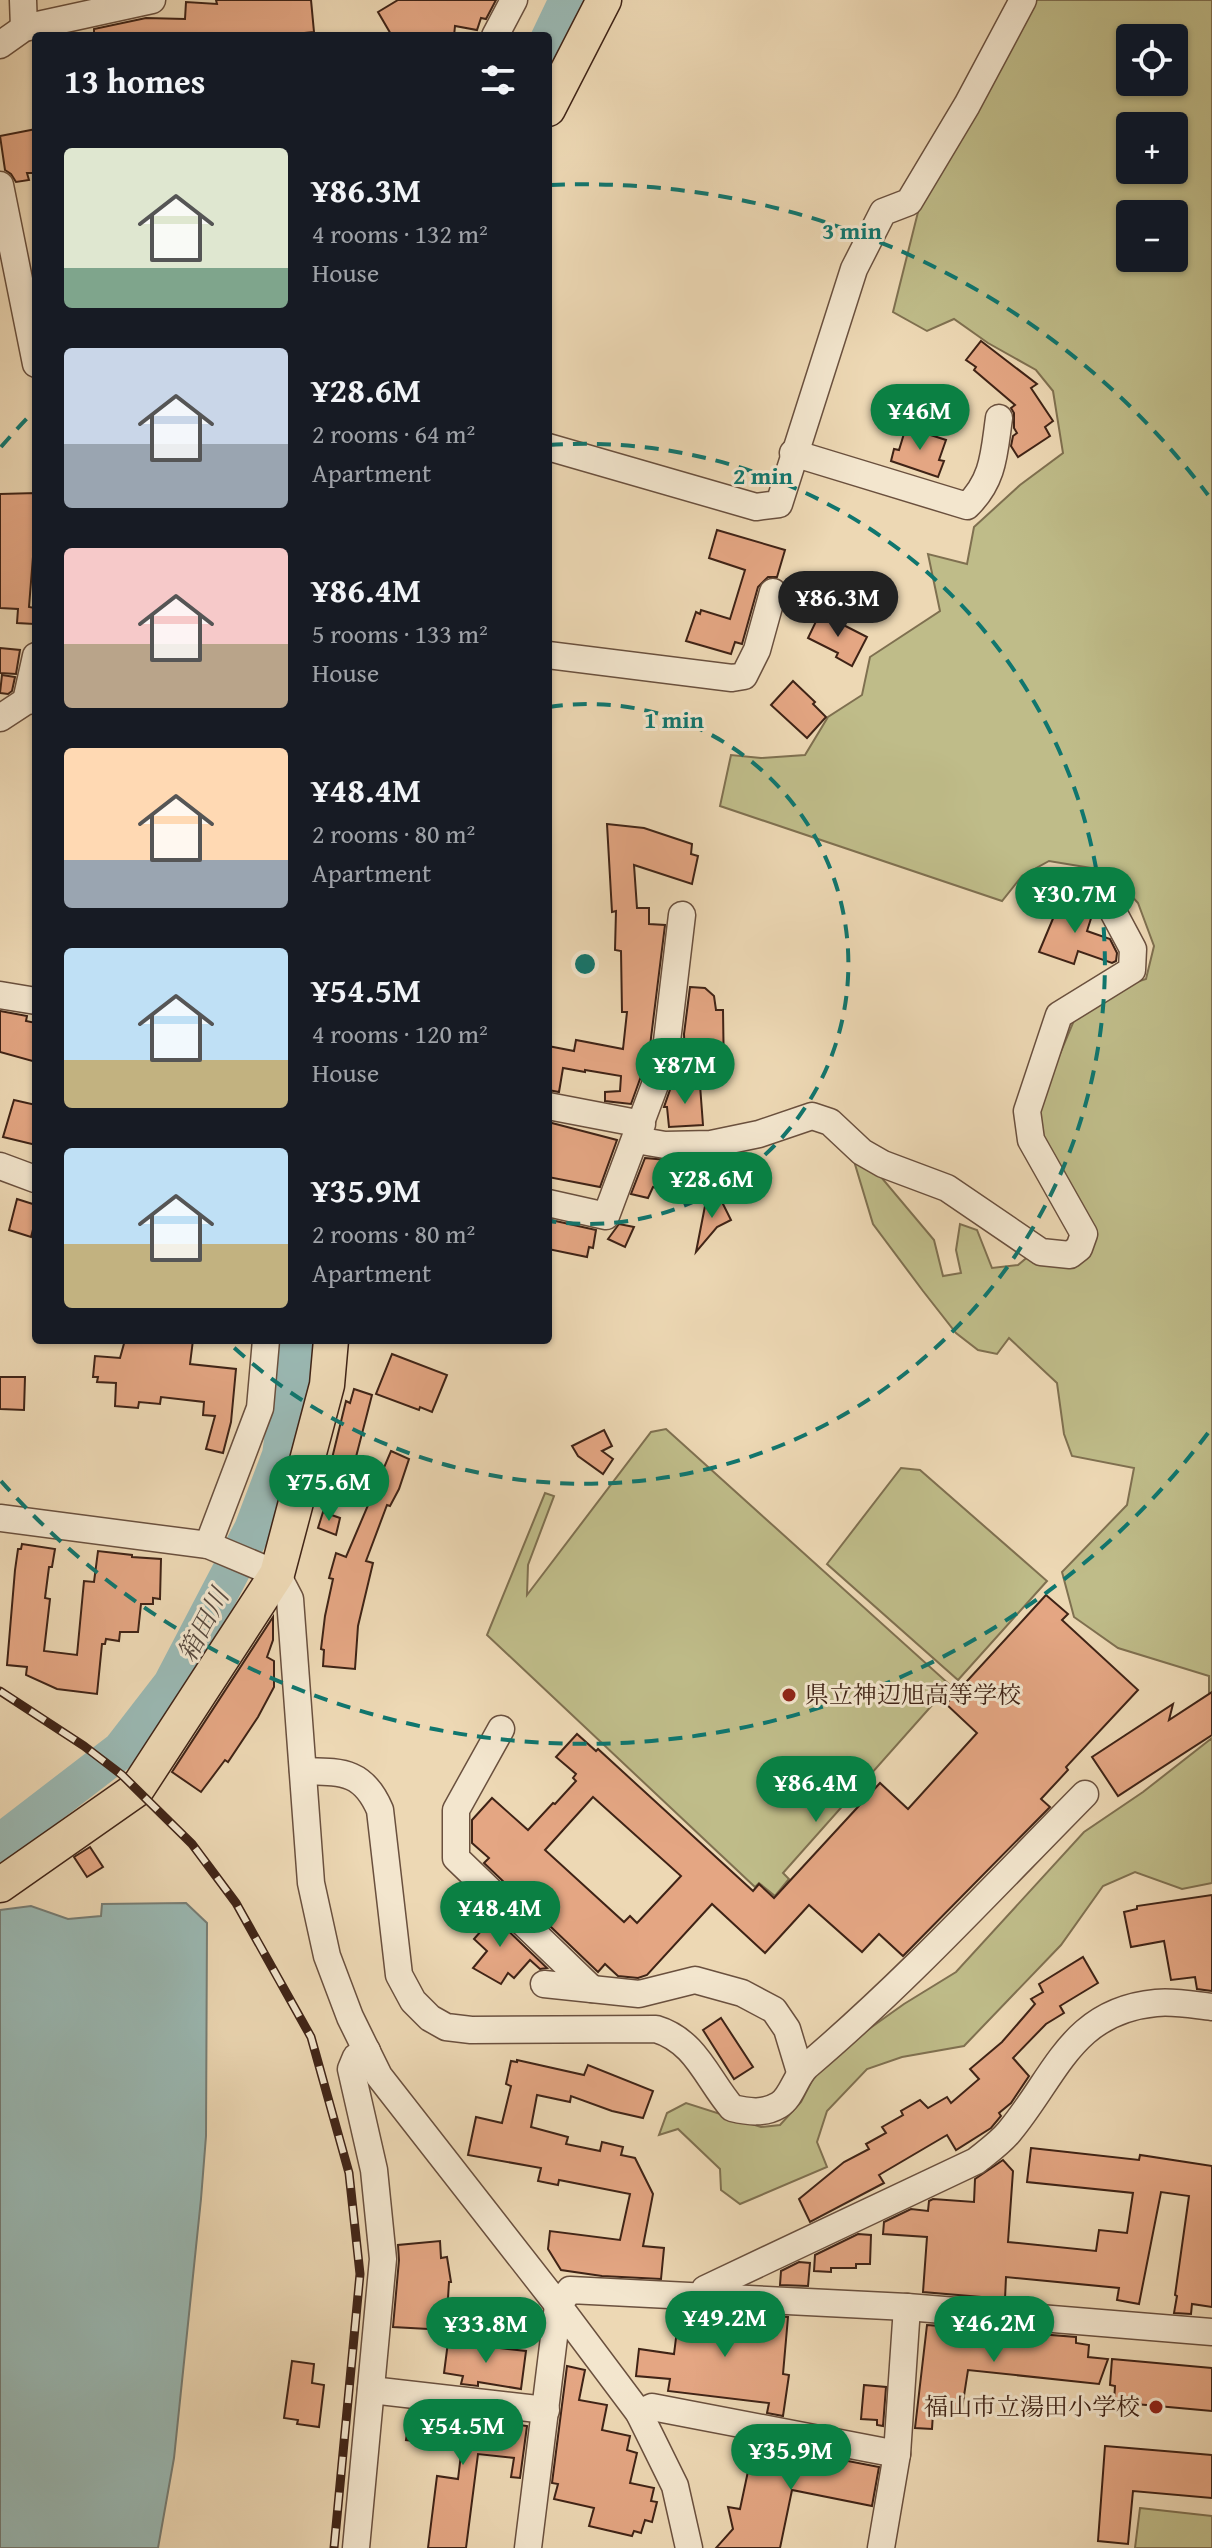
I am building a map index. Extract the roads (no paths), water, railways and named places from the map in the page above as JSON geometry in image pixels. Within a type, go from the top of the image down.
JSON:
[{"type":"main road","points":[[552,101],[604,0]]},
{"type":"main road","points":[[0,1885],[137,1789],[273,1571],[327,1385],[331,1344]]},
{"type":"street","points":[[23,0],[24,28]]},
{"type":"street","points":[[0,45],[24,28],[152,0]]},
{"type":"street","points":[[497,32],[514,0]]},
{"type":"street","points":[[552,448],[756,507],[779,504],[854,269],[883,212],[909,202],[967,105],[1023,0]]},
{"type":"street","points":[[0,185],[32,344]]},
{"type":"street","points":[[793,453],[967,506],[981,492],[993,461],[999,418]]},
{"type":"street","points":[[552,656],[732,678],[744,676],[757,650],[773,592]]},
{"type":"street","points":[[0,718],[31,701]]},
{"type":"street","points":[[552,1107],[639,1132],[665,1145],[711,1144],[759,1134],[812,1116],[830,1122],[862,1152],[883,1164],[947,1188],[1041,1252],[1070,1255],[1079,1248],[1084,1234],[1031,1140],[1027,1111],[1059,1015],[1132,970],[1133,949],[1109,904]]},
{"type":"street","points":[[552,1204],[606,1216],[665,1058],[682,915]]},
{"type":"street","points":[[0,995],[32,1000]]},
{"type":"street","points":[[0,1166],[32,1178]]},
{"type":"street","points":[[212,1546],[260,1408],[266,1344]]},
{"type":"street","points":[[0,1518],[212,1546],[273,1571],[290,1599],[311,1883],[324,1942],[350,2017],[379,2076],[639,2413],[675,2486],[689,2548]]},
{"type":"street","points":[[501,1729],[456,1810],[456,1858],[592,1989]]},
{"type":"street","points":[[303,1771],[342,1772],[372,1790],[380,1810],[399,1975],[413,2001],[430,2018],[446,2027],[471,2030],[656,2029],[672,2034],[687,2045],[732,2108],[750,2112],[767,2111],[783,2103],[800,2072],[861,2020],[1085,1794]]},
{"type":"street","points":[[544,1984],[639,1994],[695,1980],[742,1993],[774,2010],[787,2029],[800,2072]]},
{"type":"street","points":[[704,2295],[705,2289],[976,2161],[1008,2134],[1071,2044],[1099,2019],[1118,2011],[1158,2002],[1212,2007]]},
{"type":"street","points":[[356,2548],[383,2259],[374,2170],[351,2069],[356,2057],[367,2051]]},
{"type":"street","points":[[528,2548],[558,2305],[570,2290],[907,2307],[1212,2332]]},
{"type":"street","points":[[881,2548],[897,2454],[907,2307]]},
{"type":"street","points":[[371,2390],[546,2410]]},
{"type":"street","points":[[639,2413],[652,2407],[897,2454]]},
{"type":"water","points":[[186,1903],[207,1923],[206,2136],[174,2458],[158,2548],[0,2548],[0,1910],[31,1906],[68,1919],[101,1916],[102,1904]]},
{"type":"waterway","name":"箱田川","points":[[552,34],[568,0]]},
{"type":"waterway","name":"箱田川","points":[[0,1843],[121,1750],[172,1684],[253,1529],[281,1455],[296,1344]]},
{"type":"railway","points":[[0,1691],[122,1775],[192,1844],[236,1903],[311,2037],[349,2173],[360,2274],[334,2548]]},
{"type":"place","name":"県立神辺旭高等学校","points":[[789,1695]]},
{"type":"place","name":"福山市立湯田小学校","points":[[1156,2407]]}]
